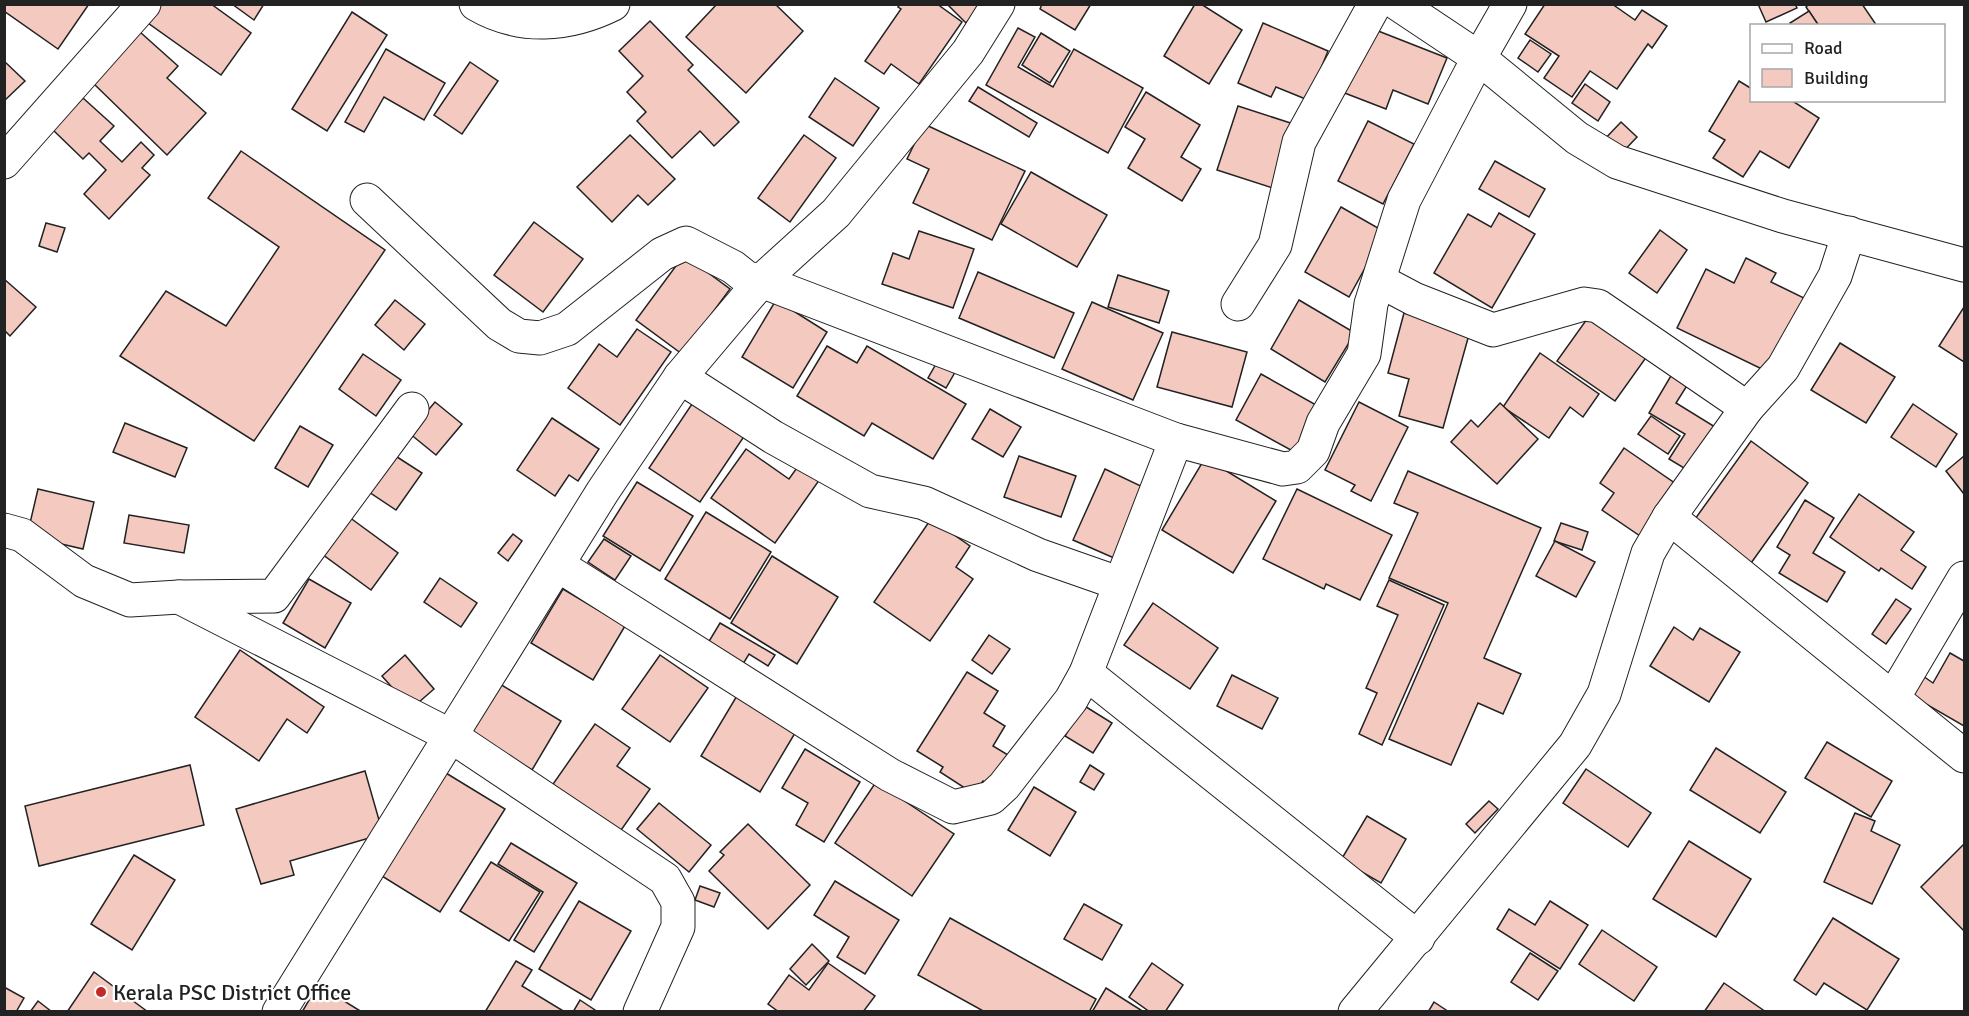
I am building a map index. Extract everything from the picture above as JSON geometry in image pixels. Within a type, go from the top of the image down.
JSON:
[{"type":"street","points":[[4,162],[144,4]]},
{"type":"street","points":[[476,4],[518,22],[552,24],[600,11],[613,4]]},
{"type":"street","points":[[279,1011],[558,566],[680,378],[761,281],[836,213],[968,52],[998,4]]},
{"type":"street","points":[[1238,304],[1275,245],[1299,142],[1375,4]]},
{"type":"street","points":[[1398,4],[1479,58],[1577,138],[1617,162],[1783,216],[1965,265]]},
{"type":"street","points":[[367,200],[499,324],[519,336],[540,338],[567,329],[662,254],[686,243],[734,267],[747,278],[761,281],[1176,440],[1282,469],[1297,467],[1312,452],[1323,423],[1364,354],[1371,304],[1404,200],[1510,4]]},
{"type":"street","points":[[1355,1011],[1418,938],[1575,745],[1604,694],[1648,553],[1669,517],[1747,408],[1783,368],[1834,276],[1849,233]]},
{"type":"street","points":[[1380,281],[1413,299],[1493,330],[1584,304],[1598,306],[1747,408]]},
{"type":"street","points":[[680,378],[773,437],[870,491],[924,503],[1038,555],[1119,583]]},
{"type":"street","points":[[4,530],[22,536],[84,581],[130,600],[274,596],[412,409]]},
{"type":"street","points":[[558,566],[890,775],[953,807],[991,798],[1005,786],[1071,700],[1086,673],[1176,440]]},
{"type":"street","points":[[1669,517],[1965,756]]},
{"type":"street","points":[[1893,698],[1965,578]]},
{"type":"street","points":[[179,597],[452,736],[665,879],[678,902],[678,927],[640,1011]]},
{"type":"street","points":[[1086,673],[1418,938]]},
{"type":"building","points":[[4,4],[89,4],[58,49],[4,11]]},
{"type":"building","points":[[162,4],[211,4],[251,33],[221,75],[148,23]]},
{"type":"building","points":[[232,4],[264,4],[254,20]]},
{"type":"building","points":[[717,4],[775,4],[803,31],[746,93],[686,37]]},
{"type":"building","points":[[900,4],[937,4],[962,22],[919,84],[891,64],[884,74],[865,61],[901,9],[898,7]]},
{"type":"building","points":[[947,4],[984,4],[966,23]]},
{"type":"building","points":[[1042,4],[1091,4],[1075,30],[1040,9]]},
{"type":"building","points":[[1195,4],[1201,4],[1242,30],[1209,84],[1164,56]]},
{"type":"building","points":[[1545,4],[1612,4],[1635,20],[1642,10],[1667,26],[1652,48],[1648,44],[1617,89],[1590,71],[1572,97],[1544,78],[1559,56],[1525,34]]},
{"type":"building","points":[[1758,4],[1795,4],[1797,8],[1766,22]]},
{"type":"building","points":[[1809,4],[1862,4],[1876,24],[1818,24],[1806,7]]},
{"type":"building","points":[[1809,11],[1818,24],[1791,24]]},
{"type":"building","points":[[352,12],[387,35],[327,131],[292,109]]},
{"type":"building","points":[[650,21],[693,65],[688,70],[739,122],[714,146],[700,131],[672,158],[637,121],[646,112],[627,92],[643,76],[619,51]]},
{"type":"building","points":[[1263,23],[1328,51],[1308,100],[1276,87],[1271,97],[1238,83]]},
{"type":"building","points":[[1368,27],[1447,58],[1428,104],[1393,90],[1386,109],[1342,92]]},
{"type":"building","points":[[1018,28],[1035,37],[1018,67],[1053,87],[1074,49],[1143,88],[1108,153],[986,85]]},
{"type":"building","points":[[140,32],[178,66],[167,78],[206,113],[167,155],[93,83]]},
{"type":"building","points":[[1041,33],[1070,51],[1050,83],[1022,65]]},
{"type":"building","points":[[1530,40],[1551,54],[1538,72],[1518,58]]},
{"type":"building","points":[[386,49],[445,83],[424,120],[384,97],[364,132],[345,122]]},
{"type":"building","points":[[4,61],[25,81],[4,101]]},
{"type":"building","points":[[470,62],[498,81],[462,134],[434,115]]},
{"type":"building","points":[[835,78],[879,108],[853,146],[809,117]]},
{"type":"building","points":[[1739,81],[1750,88],[1750,102],[1794,102],[1819,118],[1789,168],[1760,151],[1743,177],[1713,158],[1725,140],[1709,131]]},
{"type":"building","points":[[1585,84],[1610,102],[1598,121],[1572,103]]},
{"type":"building","points":[[978,87],[1037,123],[1029,137],[969,101]]},
{"type":"building","points":[[1146,92],[1200,125],[1181,157],[1201,169],[1182,201],[1128,168],[1145,139],[1125,127]]},
{"type":"building","points":[[83,98],[114,126],[100,141],[122,162],[141,142],[154,155],[142,168],[150,175],[109,219],[84,194],[106,170],[89,153],[83,159],[53,130]]},
{"type":"building","points":[[1238,106],[1303,127],[1282,191],[1217,170]]},
{"type":"building","points":[[1368,121],[1414,144],[1383,204],[1338,181]]},
{"type":"building","points":[[1621,122],[1637,137],[1618,157],[1602,142]]},
{"type":"building","points":[[924,124],[1025,171],[992,240],[913,203],[929,169],[907,159]]},
{"type":"building","points":[[630,135],[675,179],[648,205],[638,195],[612,222],[577,187]]},
{"type":"building","points":[[804,135],[836,158],[790,222],[758,198]]},
{"type":"building","points":[[241,151],[385,250],[254,441],[120,356],[166,291],[226,326],[279,247],[208,198]]},
{"type":"building","points":[[1495,161],[1545,189],[1529,217],[1479,189]]},
{"type":"building","points":[[1031,172],[1107,215],[1077,267],[1001,224]]},
{"type":"building","points":[[1341,207],[1385,232],[1349,297],[1305,272]]},
{"type":"building","points":[[1499,213],[1535,234],[1492,308],[1434,273],[1468,214],[1491,227]]},
{"type":"building","points":[[534,222],[583,259],[543,312],[494,275]]},
{"type":"building","points":[[46,223],[65,228],[57,252],[39,246]]},
{"type":"building","points":[[1660,230],[1687,250],[1657,293],[1629,273]]},
{"type":"building","points":[[919,231],[974,249],[953,308],[882,284],[893,253],[909,259]]},
{"type":"building","points":[[684,255],[730,289],[682,354],[636,320]]},
{"type":"building","points":[[1746,258],[1776,273],[1771,282],[1804,298],[1768,372],[1677,328],[1706,269],[1734,283]]},
{"type":"building","points":[[978,272],[1074,313],[1054,358],[959,318]]},
{"type":"building","points":[[1118,275],[1169,291],[1159,323],[1108,307]]},
{"type":"building","points":[[4,279],[36,307],[10,336],[6,332],[4,335]]},
{"type":"building","points":[[395,300],[425,324],[404,350],[375,325]]},
{"type":"building","points":[[776,300],[827,332],[793,388],[742,357]]},
{"type":"building","points":[[1299,300],[1355,333],[1325,382],[1271,349]]},
{"type":"building","points":[[1092,302],[1163,333],[1133,400],[1062,369]]},
{"type":"building","points":[[1964,307],[1964,362],[1939,346]]},
{"type":"building","points":[[1592,312],[1650,352],[1615,401],[1557,361]]},
{"type":"building","points":[[1404,313],[1470,331],[1443,428],[1399,416],[1409,379],[1388,373]]},
{"type":"building","points":[[637,329],[671,352],[620,425],[568,388],[599,344],[617,357]]},
{"type":"building","points":[[1172,332],[1247,352],[1232,407],[1157,387]]},
{"type":"building","points":[[1840,343],[1895,377],[1866,423],[1811,390]]},
{"type":"building","points":[[827,346],[857,363],[867,346],[966,404],[933,459],[872,423],[864,436],[797,396]]},
{"type":"building","points":[[1540,353],[1599,394],[1583,417],[1570,407],[1549,438],[1503,407]]},
{"type":"building","points":[[363,354],[401,380],[376,416],[339,389]]},
{"type":"building","points":[[940,357],[958,367],[946,388],[928,378]]},
{"type":"building","points":[[1261,374],[1325,410],[1300,455],[1236,420]]},
{"type":"building","points":[[1672,374],[1688,384],[1676,403],[1720,430],[1694,474],[1669,459],[1685,434],[1649,413]]},
{"type":"building","points":[[694,401],[745,435],[700,502],[649,468]]},
{"type":"building","points":[[435,402],[462,424],[436,455],[409,433]]},
{"type":"building","points":[[1359,402],[1408,427],[1371,501],[1351,491],[1355,485],[1325,470]]},
{"type":"building","points":[[1500,403],[1538,439],[1497,484],[1451,442],[1471,420],[1478,427]]},
{"type":"building","points":[[1913,404],[1957,434],[1936,467],[1891,437]]},
{"type":"building","points":[[990,409],[1021,427],[1003,457],[972,439]]},
{"type":"building","points":[[1651,416],[1680,436],[1668,454],[1638,434]]},
{"type":"building","points":[[552,418],[599,449],[578,481],[569,475],[555,496],[517,470]]},
{"type":"building","points":[[125,423],[187,448],[175,477],[113,452]]},
{"type":"building","points":[[300,426],[333,445],[308,487],[275,468]]},
{"type":"building","points":[[1751,441],[1808,483],[1744,573],[1680,540]]},
{"type":"building","points":[[1624,448],[1679,486],[1643,538],[1602,510],[1614,493],[1600,483]]},
{"type":"building","points":[[746,449],[789,479],[799,465],[820,479],[775,543],[711,498]]},
{"type":"building","points":[[394,455],[422,473],[396,510],[369,492]]},
{"type":"building","points":[[1019,456],[1076,476],[1061,517],[1004,497]]},
{"type":"building","points":[[1964,456],[1964,494],[1946,471]]},
{"type":"building","points":[[1205,458],[1276,501],[1233,573],[1162,530]]},
{"type":"building","points":[[1105,469],[1145,488],[1114,558],[1073,540]]},
{"type":"building","points":[[1408,471],[1541,528],[1484,658],[1521,674],[1503,714],[1478,703],[1451,765],[1389,739],[1448,603],[1389,578],[1418,513],[1394,503]]},
{"type":"building","points":[[637,482],[693,516],[660,571],[603,536]]},
{"type":"building","points":[[38,489],[94,502],[83,549],[27,536]]},
{"type":"building","points":[[1297,489],[1392,535],[1360,600],[1326,584],[1324,589],[1263,559]]},
{"type":"building","points":[[1859,494],[1914,532],[1901,550],[1926,567],[1912,589],[1881,568],[1879,571],[1830,537]]},
{"type":"building","points":[[1805,500],[1834,518],[1813,553],[1845,572],[1827,602],[1779,573],[1790,555],[1777,547]]},
{"type":"building","points":[[706,512],[771,552],[730,619],[665,579]]},
{"type":"building","points":[[129,515],[189,525],[184,553],[124,543]]},
{"type":"building","points":[[349,517],[398,553],[371,590],[322,554]]},
{"type":"building","points":[[931,519],[970,546],[956,567],[973,579],[930,641],[874,602]]},
{"type":"building","points":[[1561,523],[1588,532],[1582,550],[1554,541]]},
{"type":"building","points":[[513,534],[522,541],[508,561],[498,553]]},
{"type":"building","points":[[604,539],[631,556],[615,580],[588,562]]},
{"type":"building","points":[[1555,541],[1595,562],[1576,597],[1536,576]]},
{"type":"building","points":[[772,556],[838,597],[797,664],[731,623]]},
{"type":"building","points":[[440,578],[477,603],[461,627],[424,602]]},
{"type":"building","points":[[309,579],[351,603],[325,648],[283,623]]},
{"type":"building","points":[[1389,580],[1444,605],[1382,745],[1359,734],[1377,693],[1366,688],[1398,615],[1377,606]]},
{"type":"building","points":[[563,589],[625,626],[593,680],[531,643]]},
{"type":"building","points":[[1896,599],[1911,609],[1886,644],[1872,634]]},
{"type":"building","points":[[1153,603],[1218,648],[1190,689],[1124,645]]},
{"type":"building","points":[[720,623],[775,655],[768,666],[749,654],[743,664],[708,643]]},
{"type":"building","points":[[1674,627],[1693,640],[1700,628],[1740,652],[1709,702],[1650,666]]},
{"type":"building","points":[[989,635],[1010,649],[992,674],[972,660]]},
{"type":"building","points":[[240,650],[324,707],[307,733],[287,719],[259,761],[195,717]]},
{"type":"building","points":[[1950,653],[1964,661],[1964,726],[1912,696],[1923,676],[1933,683]]},
{"type":"building","points":[[405,655],[434,689],[411,709],[382,676]]},
{"type":"building","points":[[660,655],[708,688],[670,742],[622,709]]},
{"type":"building","points":[[967,672],[998,691],[984,713],[1005,726],[993,746],[1013,758],[995,788],[983,781],[974,794],[940,772],[943,767],[917,751]]},
{"type":"building","points":[[1232,675],[1278,698],[1262,729],[1217,706]]},
{"type":"building","points":[[495,681],[561,721],[532,770],[465,730]]},
{"type":"building","points":[[738,694],[798,728],[760,792],[701,756]]},
{"type":"building","points":[[1083,705],[1112,723],[1093,753],[1065,736]]},
{"type":"building","points":[[595,724],[630,748],[617,766],[650,789],[619,833],[551,787]]},
{"type":"building","points":[[1827,742],[1892,781],[1871,817],[1805,778]]},
{"type":"building","points":[[1716,748],[1786,792],[1760,833],[1690,790]]},
{"type":"building","points":[[805,749],[860,782],[824,842],[796,825],[808,803],[782,788]]},
{"type":"building","points":[[190,765],[204,825],[39,866],[25,806]]},
{"type":"building","points":[[1090,765],[1104,774],[1094,790],[1080,782]]},
{"type":"building","points":[[1586,769],[1651,813],[1628,847],[1563,803]]},
{"type":"building","points":[[441,770],[505,809],[440,912],[377,873]]},
{"type":"building","points":[[365,771],[383,834],[290,861],[294,875],[261,884],[236,809]]},
{"type":"building","points":[[876,782],[954,834],[912,896],[835,843]]},
{"type":"building","points":[[1034,787],[1076,812],[1050,856],[1008,830]]},
{"type":"building","points":[[1489,801],[1498,809],[1475,833],[1466,824]]},
{"type":"building","points":[[659,803],[711,845],[689,872],[637,829]]},
{"type":"building","points":[[1855,813],[1875,821],[1871,831],[1900,845],[1872,904],[1824,882]]},
{"type":"building","points":[[1367,816],[1406,839],[1381,883],[1341,860]]},
{"type":"building","points":[[748,824],[810,885],[768,929],[709,871],[724,855],[720,852]]},
{"type":"building","points":[[1689,841],[1751,879],[1716,937],[1653,899]]},
{"type":"building","points":[[511,843],[577,883],[534,952],[514,940],[543,892],[498,864]]},
{"type":"building","points":[[1964,844],[1964,931],[1921,887]]},
{"type":"building","points":[[134,855],[175,880],[132,950],[91,924]]},
{"type":"building","points":[[491,862],[540,892],[509,941],[460,911]]},
{"type":"building","points":[[835,881],[899,920],[865,974],[837,957],[849,937],[814,915]]},
{"type":"building","points":[[700,886],[720,893],[714,907],[695,900]]},
{"type":"building","points":[[579,901],[631,931],[591,1000],[539,969]]},
{"type":"building","points":[[1550,901],[1588,925],[1560,969],[1497,929],[1509,909],[1535,925]]},
{"type":"building","points":[[1084,904],[1122,925],[1102,960],[1064,939]]},
{"type":"building","points":[[950,918],[1096,999],[1089,1012],[985,1012],[918,975]]},
{"type":"building","points":[[1833,918],[1899,959],[1867,1010],[1824,983],[1816,995],[1794,980]]},
{"type":"building","points":[[1602,930],[1657,967],[1634,1001],[1579,964]]},
{"type":"building","points":[[812,944],[829,961],[806,985],[790,969]]},
{"type":"building","points":[[1530,953],[1558,971],[1538,1000],[1511,982]]},
{"type":"building","points":[[516,961],[532,970],[522,986],[565,1012],[485,1012]]},
{"type":"building","points":[[828,963],[875,996],[863,1012],[779,1012],[768,1004],[789,975],[809,990]]},
{"type":"building","points":[[1152,963],[1183,985],[1165,1012],[1150,1012],[1129,997]]},
{"type":"building","name":"Kerala PSC District Office","points":[[94,972],[148,1012],[67,1012]]},
{"type":"building","points":[[1724,983],[1766,1012],[1704,1012]]},
{"type":"building","points":[[318,985],[362,1012],[302,1012]]},
{"type":"building","points":[[4,987],[24,998],[16,1012],[4,1012]]},
{"type":"building","points":[[1106,988],[1144,1012],[1092,1012]]},
{"type":"building","points":[[580,1000],[598,1012],[573,1012]]},
{"type":"building","points":[[38,1001],[52,1012],[30,1012]]},
{"type":"building","points":[[1434,1002],[1449,1012],[1428,1012]]},
{"type":"place","name":"Kerala PSC District Office","points":[[101,992]]}]
